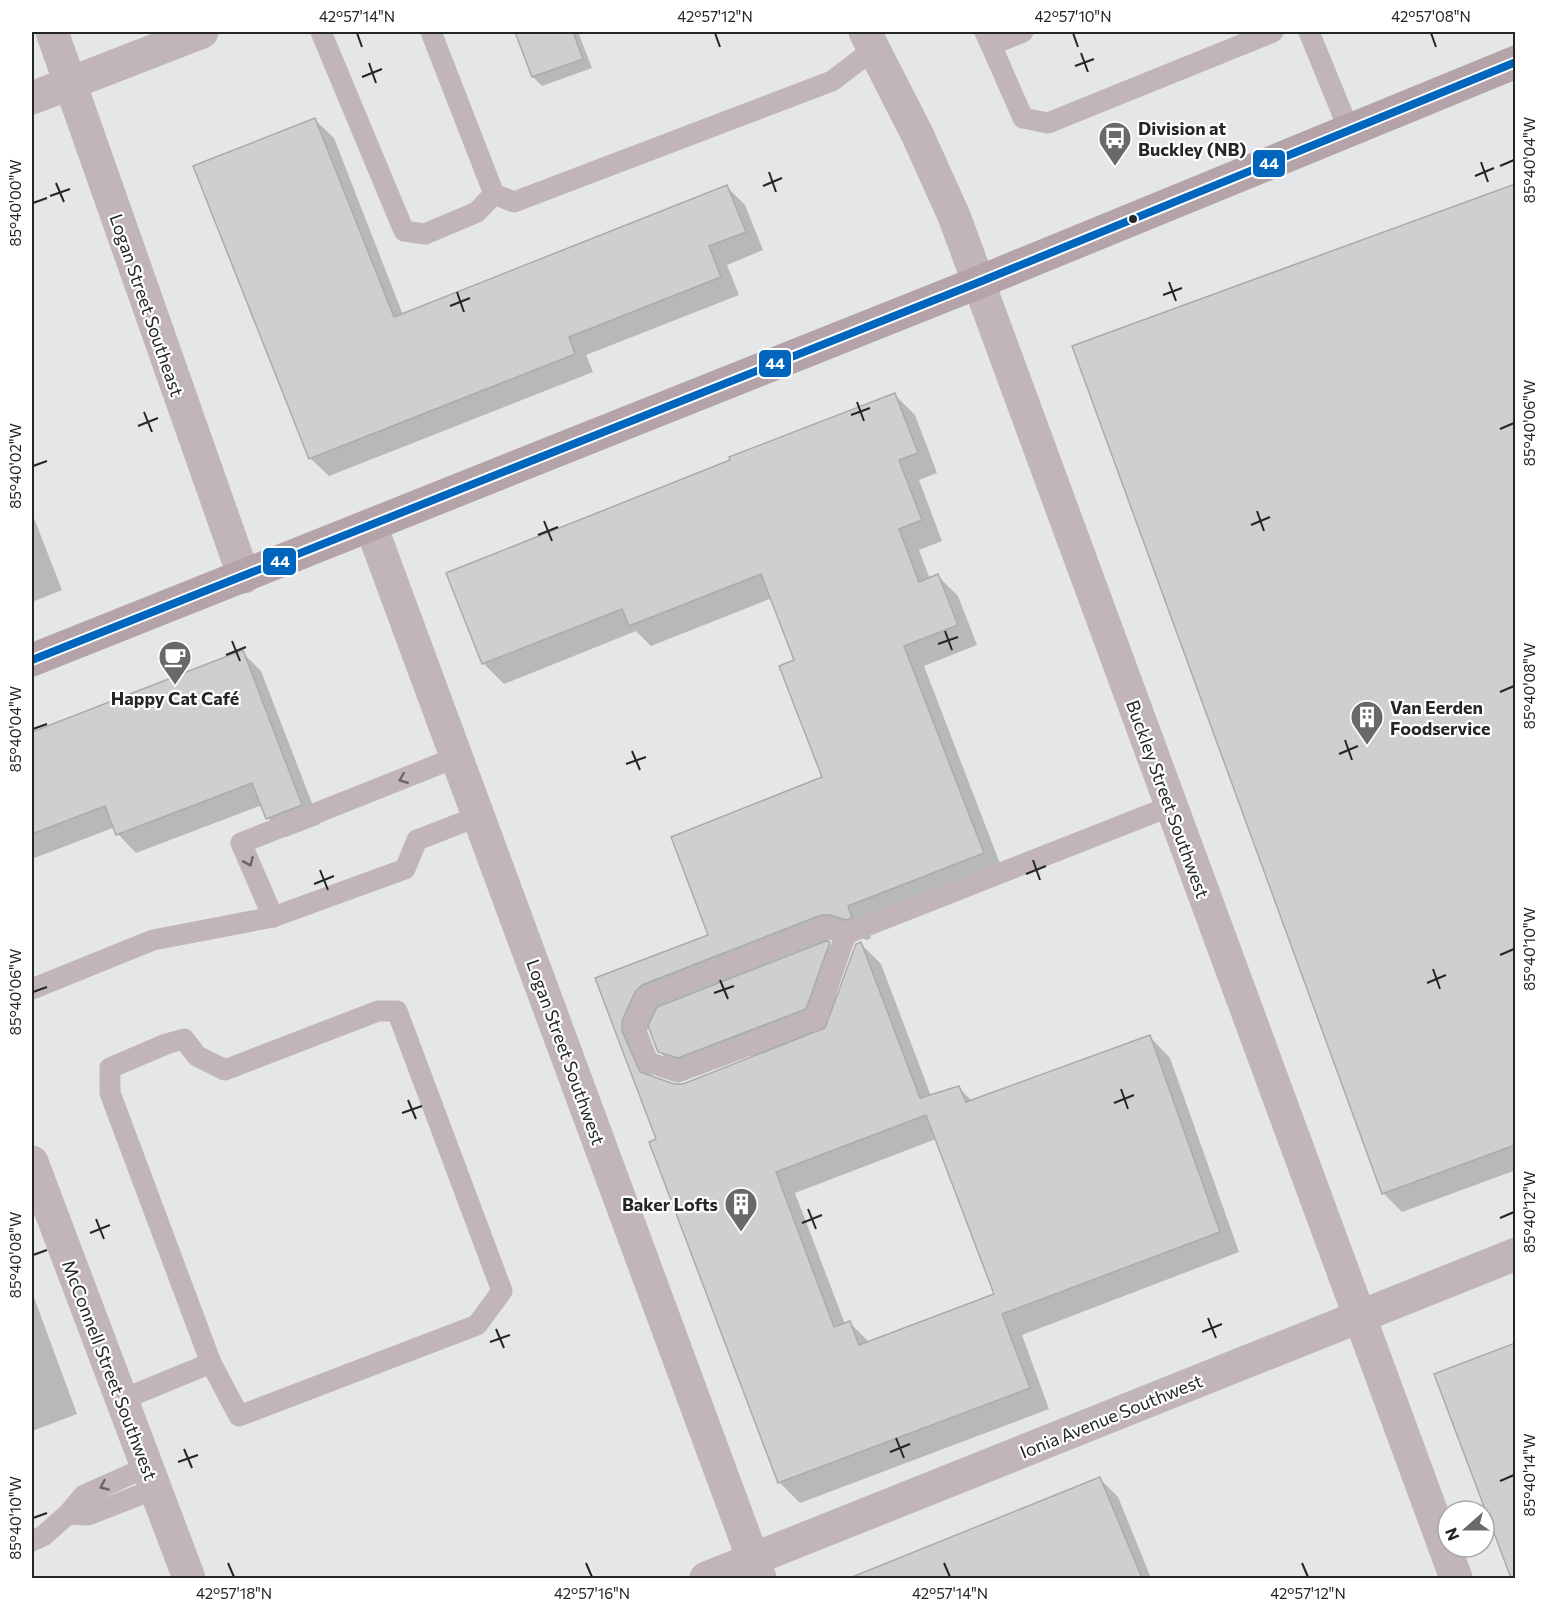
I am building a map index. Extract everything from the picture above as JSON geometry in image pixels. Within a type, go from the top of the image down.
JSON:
[{"type":"main road","points":[[32,660],[977,283],[1515,62]]},
{"type":"street","name":"Logan Street Southeast","points":[[52,32],[244,577]]},
{"type":"street","points":[[32,98],[202,32]]},
{"type":"street","name":"Buckley Street Southwest","points":[[870,40],[947,200],[1456,1578]]},
{"type":"street","name":"Logan Street Southwest","points":[[371,526],[757,1569]]},
{"type":"street","name":"McConnell Street Southwest","points":[[32,1162],[189,1578]]},
{"type":"street","name":"Ionia Avenue Southwest","points":[[706,1578],[757,1569],[1359,1316],[1515,1254]]},
{"type":"lane","points":[[321,32],[404,231],[424,234],[477,212],[494,194]]},
{"type":"lane","points":[[431,32],[494,194],[514,202],[832,81],[870,40]]},
{"type":"lane","points":[[1023,32],[988,38],[1023,118],[1048,123],[1273,32]]},
{"type":"lane","points":[[1309,32],[1349,130]]},
{"type":"lane","points":[[273,917],[241,843],[457,757]]},
{"type":"lane","points":[[846,934],[816,1019],[678,1072],[648,1062],[634,1026],[646,997],[826,927],[846,934],[1171,806]]},
{"type":"lane","points":[[32,989],[153,940],[273,917],[405,869],[417,840],[479,816]]},
{"type":"lane","points":[[378,1011],[397,1011],[502,1291],[477,1325],[239,1416],[211,1363],[110,1093],[110,1068],[166,1044],[184,1039],[197,1056],[225,1070],[378,1011]]},
{"type":"lane","points":[[121,1400],[211,1363]]},
{"type":"lane","points":[[32,1541],[43,1536],[68,1514],[88,1515],[151,1478]]},
{"type":"building","points":[[515,32],[573,32],[583,59],[532,77]]},
{"type":"building","points":[[315,118],[394,317],[727,185],[746,232],[709,246],[721,277],[569,337],[575,354],[309,459],[193,166]]},
{"type":"building","name":"Van Eerden Foodservice","points":[[1515,184],[1515,1145],[1382,1194],[1072,346]]},
{"type":"building","points":[[895,393],[918,453],[899,460],[922,520],[899,529],[919,582],[938,574],[958,625],[904,646],[984,853],[848,906],[852,918],[846,920],[821,915],[642,985],[635,992],[622,1021],[622,1031],[640,1072],[674,1084],[683,1084],[825,1028],[856,944],[861,942],[920,1098],[959,1086],[966,1102],[1150,1035],[1220,1232],[1002,1314],[1030,1388],[778,1483],[649,1142],[656,1139],[595,978],[708,935],[671,837],[822,777],[779,666],[794,660],[761,574],[629,626],[622,609],[482,664],[446,573],[730,460],[729,457]],"holes":[[[926,1115],[994,1294],[859,1345],[850,1321],[834,1327],[776,1172]]]},
{"type":"building","points":[[243,650],[302,805],[266,819],[252,783],[116,835],[105,806],[32,834],[32,732]]},
{"type":"building","points":[[826,941],[830,942],[806,1009],[678,1058],[658,1052],[648,1026],[657,1007]]},
{"type":"building","points":[[1515,1343],[1515,1578],[1511,1578],[1496,1538],[1496,1499],[1481,1499],[1434,1374]]},
{"type":"building","points":[[1100,1477],[1142,1578],[852,1578],[852,1577]]},
{"type":"transit line","name":"44","points":[[32,660],[977,283],[1516,62]]},
{"type":"place","name":"Division at Buckley (NB)","points":[[1115,167]]},
{"type":"place","name":"Happy Cat Café","points":[[175,686]]},
{"type":"place","name":"Van Eerden Foodservice","points":[[1367,746]]},
{"type":"place","name":"Baker Lofts","points":[[741,1233]]}]
